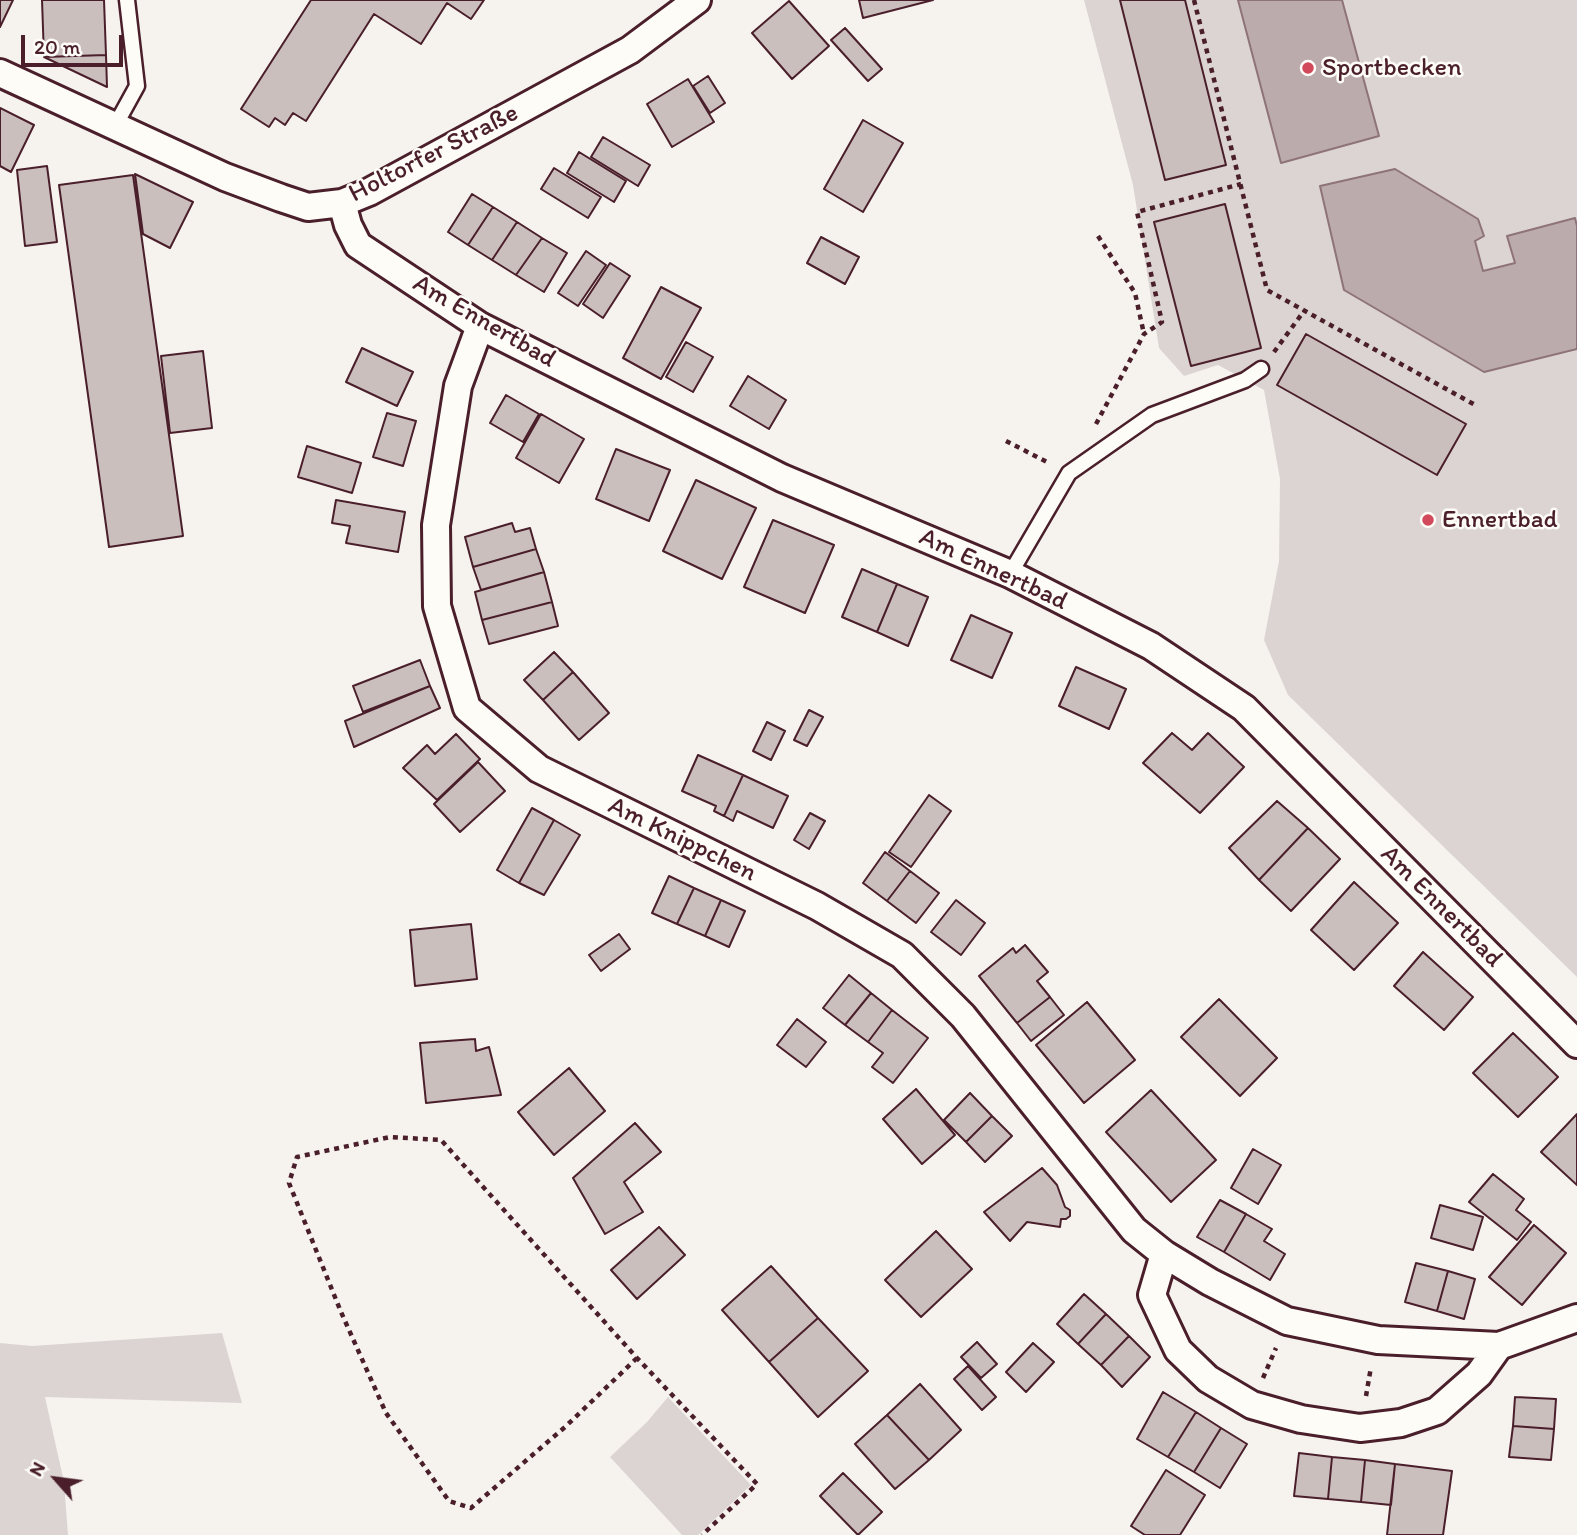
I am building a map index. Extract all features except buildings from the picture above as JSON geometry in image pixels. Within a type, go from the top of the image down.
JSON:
[{"type":"street","name":"Holtorfer Straße","points":[[0,73],[225,177],[308,207],[342,203],[369,192],[630,50],[697,0]]},
{"type":"street","name":"Am Ennertbad","points":[[342,203],[348,225],[358,245],[480,326],[782,478],[1010,574],[1151,646],[1244,708],[1577,1044]]},
{"type":"street","name":"Am Knippchen","points":[[480,326],[458,386],[436,525],[436,606],[467,708],[539,769],[817,906],[902,955],[963,1016],[1134,1230],[1164,1254],[1210,1282],[1287,1321],[1378,1340],[1499,1346],[1577,1318]]},
{"type":"street","points":[[1164,1254],[1152,1295],[1178,1350],[1208,1379],[1252,1405],[1301,1419],[1360,1428],[1401,1423],[1437,1412],[1479,1374],[1499,1346]]},
{"type":"lane","points":[[115,126],[137,86],[127,0]]},
{"type":"lane","points":[[1010,574],[1069,473],[1152,415],[1245,380],[1261,369]]},
{"type":"path","points":[[1194,0],[1268,290],[1476,406]]},
{"type":"path","points":[[1094,427],[1144,334],[1162,322],[1137,212],[1241,184]]},
{"type":"path","points":[[1098,236],[1135,293],[1144,334]]},
{"type":"path","points":[[1261,369],[1304,311]]},
{"type":"path","points":[[1006,441],[1069,473]]},
{"type":"path","points":[[637,1358],[565,1427],[471,1508],[449,1501],[386,1413],[341,1312],[289,1183],[297,1157],[390,1138],[441,1140],[637,1358],[757,1484],[702,1535]]},
{"type":"path","points":[[1252,1405],[1287,1321]]},
{"type":"path","points":[[1360,1428],[1378,1340]]},
{"type":"shaded area","name":"Ennertbad","points":[[1084,0],[1577,0],[1577,977],[1288,695],[1264,640],[1279,561],[1280,479],[1264,390],[1218,365],[1184,376],[1159,348],[1133,185]]},
{"type":"shaded area","name":"Sportbecken","points":[[1238,0],[1342,0],[1379,136],[1281,163]]},
{"type":"shaded area","points":[[1395,169],[1478,219],[1484,236],[1475,241],[1483,271],[1515,263],[1507,236],[1575,218],[1577,349],[1484,372],[1344,290],[1320,186]]},
{"type":"shaded area","points":[[222,1333],[242,1403],[45,1397],[64,1482],[68,1535],[0,1535],[0,1343],[32,1346]]},
{"type":"shaded area","points":[[668,1397],[751,1485],[698,1535],[682,1535],[610,1457],[647,1422]]},
{"type":"place","name":"Sportbecken","points":[[1308,68]]},
{"type":"place","name":"Ennertbad","points":[[1428,520]]}]
